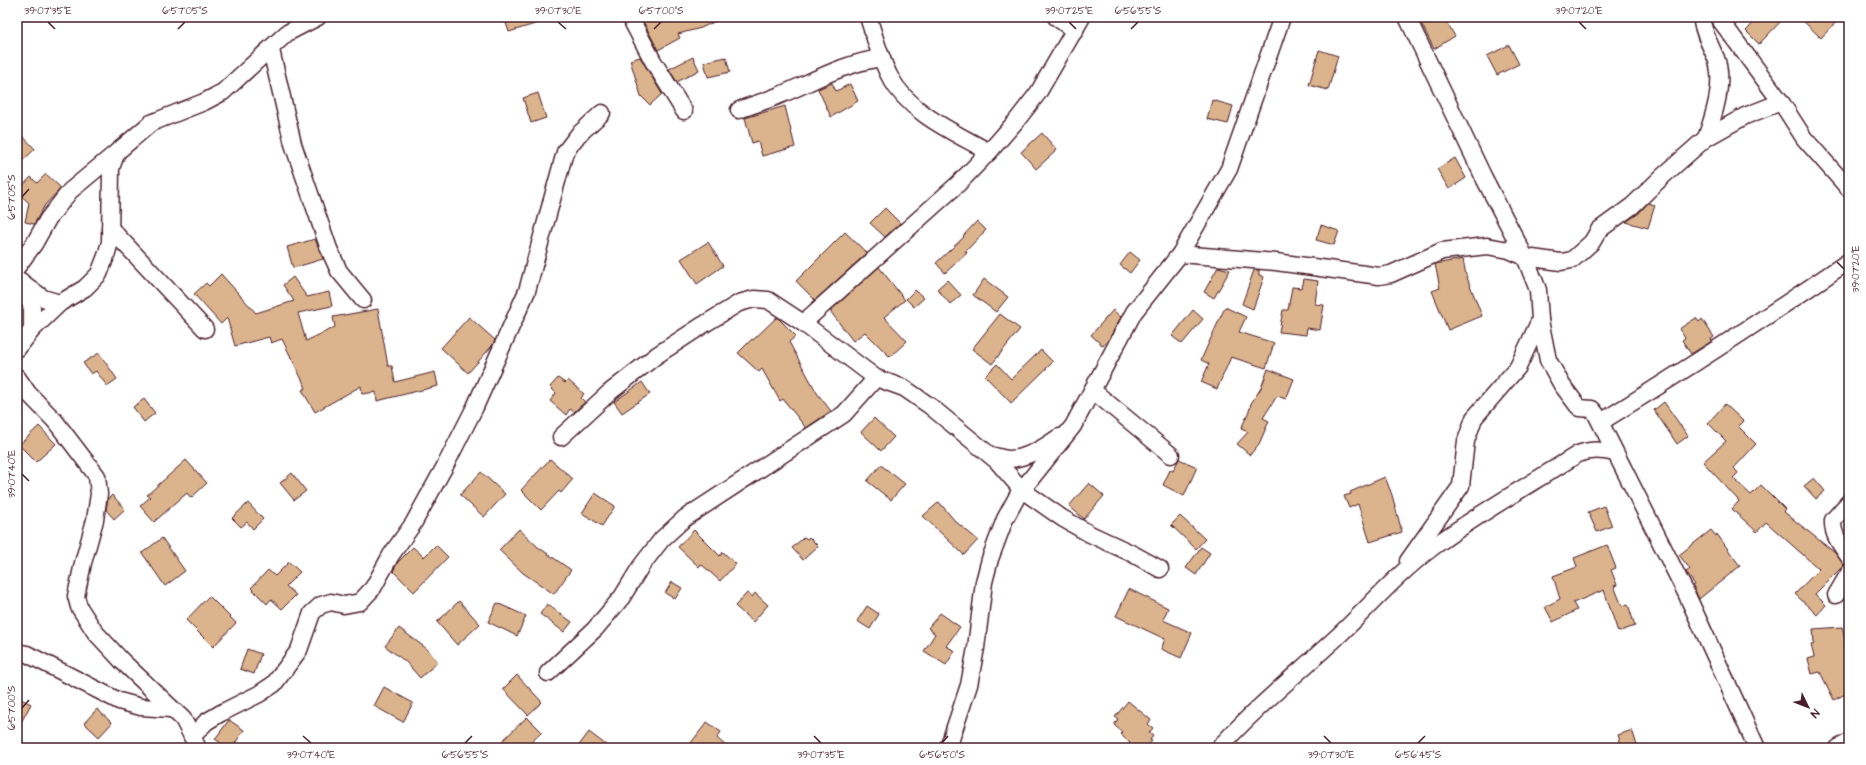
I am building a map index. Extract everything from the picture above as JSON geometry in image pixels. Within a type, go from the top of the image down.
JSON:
[{"type":"street","points":[[18,275],[48,218],[70,191],[150,123],[204,102],[223,92],[288,33],[318,17]]},
{"type":"street","points":[[634,17],[633,23],[653,61],[684,111]]},
{"type":"street","points":[[868,17],[890,78],[903,95],[934,121],[989,152]]},
{"type":"street","points":[[804,323],[958,184],[1017,120],[1038,93],[1078,24],[1056,17]]},
{"type":"street","points":[[948,748],[969,685],[976,648],[984,582],[990,559],[1005,519],[1018,495],[1072,426],[1134,312],[1180,254],[1229,168],[1282,17]]},
{"type":"street","points":[[1407,17],[1484,178],[1525,257],[1538,290],[1540,320],[1548,360],[1562,385],[1580,408],[1594,411],[1601,422],[1682,586],[1757,748]]},
{"type":"street","points":[[1701,17],[1719,70],[1716,111],[1706,138]]},
{"type":"street","points":[[1718,17],[1781,102],[1804,138],[1849,189]]},
{"type":"street","points":[[271,50],[293,144],[329,249],[339,271],[363,300]]},
{"type":"street","points":[[739,110],[780,95],[849,64],[863,60],[882,58]]},
{"type":"street","points":[[1180,254],[1276,262],[1379,276],[1391,274],[1442,251],[1462,248],[1488,246],[1509,250],[1525,257],[1561,262],[1572,260],[1592,242],[1599,230],[1632,206],[1706,138],[1745,116],[1781,102]]},
{"type":"street","points":[[195,742],[206,722],[254,697],[274,684],[299,650],[312,613],[321,605],[331,602],[344,605],[360,602],[373,588],[391,555],[413,524],[445,466],[475,407],[527,291],[565,152],[578,136],[602,113]]},
{"type":"street","points":[[17,349],[32,330],[60,303],[85,288],[98,274],[110,242],[111,168],[117,152]]},
{"type":"street","points":[[110,228],[205,329]]},
{"type":"street","points":[[1601,422],[1714,352],[1749,326],[1849,261]]},
{"type":"street","points":[[18,275],[31,290],[43,298],[60,303]]},
{"type":"street","points":[[18,275],[32,308],[32,330]]},
{"type":"street","points":[[561,437],[610,392],[657,355],[740,303],[754,299],[768,300],[804,323],[876,378],[889,382],[911,393],[930,406],[1001,466],[1022,490],[1078,528],[1160,570]]},
{"type":"street","points":[[1401,573],[1411,556],[1461,486],[1466,441],[1474,418],[1518,367],[1540,320]]},
{"type":"street","points":[[17,377],[32,398],[55,421],[97,476],[99,494],[96,520],[83,563],[76,596],[79,607],[95,632],[122,661],[183,720],[195,742]]},
{"type":"street","points":[[548,673],[595,629],[622,597],[641,566],[662,539],[686,518],[844,414],[876,378]]},
{"type":"street","points":[[1092,390],[1171,455]]},
{"type":"street","points":[[17,394],[32,398]]},
{"type":"street","points":[[988,455],[1009,459],[1021,457],[1052,442],[1072,426]]},
{"type":"street","points":[[1219,748],[1284,683],[1354,621],[1401,573],[1463,526],[1578,454],[1589,450],[1615,453]]},
{"type":"street","points":[[1849,502],[1833,520],[1832,529],[1837,540],[1849,557]]},
{"type":"street","points":[[1836,595],[1849,573]]},
{"type":"street","points":[[17,652],[34,658],[119,701],[141,707],[171,708]]},
{"type":"street","points":[[1838,748],[1849,742]]},
{"type":"building","points":[[504,17],[547,17],[548,20],[509,32]]},
{"type":"building","points":[[643,17],[724,17],[701,28],[678,34],[680,38],[658,50],[643,21]]},
{"type":"building","points":[[1418,17],[1443,17],[1455,36],[1434,49]]},
{"type":"building","points":[[1759,17],[1785,17],[1759,44],[1746,31]]},
{"type":"building","points":[[1799,17],[1841,17],[1821,38]]},
{"type":"building","points":[[1509,45],[1519,64],[1497,75],[1487,56]]},
{"type":"building","points":[[1319,50],[1338,56],[1328,90],[1309,85]]},
{"type":"building","points":[[640,57],[662,94],[650,105],[641,96],[630,60]]},
{"type":"building","points":[[693,57],[699,70],[677,82],[669,69]]},
{"type":"building","points":[[726,57],[730,72],[708,77],[704,62]]},
{"type":"building","points":[[832,83],[836,91],[850,84],[858,101],[831,117],[818,89]]},
{"type":"building","points":[[538,93],[546,118],[531,123],[523,98]]},
{"type":"building","points":[[1212,100],[1233,106],[1228,124],[1207,119]]},
{"type":"building","points":[[785,106],[795,147],[762,156],[758,141],[752,143],[745,118]]},
{"type":"building","points":[[17,130],[35,149],[17,166]]},
{"type":"building","points":[[1042,133],[1057,150],[1036,169],[1021,152]]},
{"type":"building","points":[[1455,158],[1466,178],[1449,189],[1437,169]]},
{"type":"building","points":[[46,174],[61,188],[45,205],[34,224],[25,222],[29,203],[17,192],[31,177],[37,183]]},
{"type":"building","points":[[1648,203],[1655,205],[1648,228],[1626,222],[1639,213]]},
{"type":"building","points":[[885,208],[900,223],[885,237],[870,223]]},
{"type":"building","points":[[977,221],[986,230],[965,252],[967,253],[945,273],[936,263],[964,237],[963,236]]},
{"type":"building","points":[[1321,225],[1339,231],[1334,245],[1316,240]]},
{"type":"building","points":[[845,232],[867,253],[815,300],[796,281]]},
{"type":"building","points":[[315,239],[323,259],[293,268],[287,247]]},
{"type":"building","points":[[708,242],[723,266],[697,284],[681,259]]},
{"type":"building","points":[[1130,252],[1140,260],[1130,273],[1120,265]]},
{"type":"building","points":[[1463,259],[1466,275],[1482,316],[1448,330],[1432,291],[1440,288],[1435,264]]},
{"type":"building","points":[[879,267],[905,300],[884,317],[907,341],[890,357],[865,332],[853,341],[830,311]]},
{"type":"building","points":[[1218,267],[1230,270],[1214,298],[1204,292]]},
{"type":"building","points":[[1254,270],[1259,270],[1259,275],[1264,277],[1253,309],[1242,304]]},
{"type":"building","points":[[221,274],[256,313],[294,301],[283,285],[293,277],[307,297],[329,292],[332,306],[298,313],[306,341],[335,327],[333,317],[378,309],[388,366],[392,366],[395,382],[435,372],[438,386],[377,401],[376,392],[362,394],[361,386],[315,412],[302,390],[306,388],[282,339],[271,343],[269,337],[235,346],[227,318],[221,324],[194,294],[206,283],[209,286]]},
{"type":"building","points":[[984,279],[1008,297],[996,312],[973,295]]},
{"type":"building","points":[[1304,279],[1318,281],[1315,304],[1324,305],[1320,330],[1307,328],[1306,335],[1279,332],[1283,310],[1288,310],[1292,287],[1302,288]]},
{"type":"building","points":[[947,280],[961,295],[950,304],[937,289]]},
{"type":"building","points":[[915,290],[924,298],[914,307],[906,299]]},
{"type":"building","points":[[1225,307],[1246,317],[1239,332],[1274,343],[1266,368],[1231,357],[1217,389],[1201,382],[1209,364],[1201,360]]},
{"type":"building","points":[[1113,310],[1121,317],[1109,339],[1103,346],[1091,335]]},
{"type":"building","points":[[1193,310],[1203,319],[1182,344],[1172,336]]},
{"type":"building","points":[[1000,314],[1020,329],[992,364],[972,349]]},
{"type":"building","points":[[469,317],[495,340],[492,346],[468,373],[441,348]]},
{"type":"building","points":[[777,317],[796,336],[789,342],[817,393],[831,411],[806,428],[783,399],[780,401],[762,369],[759,372],[738,353]]},
{"type":"building","points":[[1696,318],[1699,322],[1702,319],[1714,337],[1711,339],[1712,341],[1691,354],[1682,340],[1685,338],[1679,329]]},
{"type":"building","points":[[1041,350],[1053,362],[1011,403],[985,376],[997,364],[1011,379]]},
{"type":"building","points":[[99,353],[117,379],[107,386],[96,371],[91,374],[83,363]]},
{"type":"building","points":[[1268,369],[1294,379],[1286,399],[1277,396],[1263,418],[1269,421],[1259,444],[1250,455],[1237,444],[1248,432],[1241,429],[1251,406],[1250,405],[1261,388]]},
{"type":"building","points":[[558,378],[565,383],[568,380],[584,394],[581,398],[585,402],[574,412],[570,409],[566,415],[550,401],[556,393],[550,387]]},
{"type":"building","points":[[642,382],[650,394],[622,413],[614,402]]},
{"type":"building","points":[[144,399],[155,413],[144,422],[133,407]]},
{"type":"building","points":[[1664,402],[1688,436],[1677,444],[1654,410]]},
{"type":"building","points":[[1725,404],[1743,421],[1738,426],[1756,444],[1734,468],[1738,473],[1733,478],[1751,495],[1761,485],[1785,509],[1783,511],[1835,553],[1844,565],[1815,594],[1826,605],[1817,615],[1795,594],[1819,569],[1766,522],[1757,532],[1732,509],[1739,501],[1703,462],[1726,441],[1708,423]]},
{"type":"building","points":[[874,418],[894,437],[881,451],[861,432]]},
{"type":"building","points":[[39,426],[56,444],[36,462],[19,445]]},
{"type":"building","points":[[550,459],[573,479],[561,493],[559,491],[541,510],[521,490]]},
{"type":"building","points":[[1179,459],[1197,467],[1184,496],[1163,485],[1170,470],[1173,471]]},
{"type":"building","points":[[186,460],[207,483],[191,498],[187,493],[154,522],[140,506],[150,497],[147,495]]},
{"type":"building","points":[[881,465],[905,484],[891,500],[867,481]]},
{"type":"building","points":[[481,472],[505,494],[484,517],[460,495]]},
{"type":"building","points":[[292,473],[306,491],[294,500],[280,483]]},
{"type":"building","points":[[1385,477],[1392,495],[1402,532],[1370,542],[1358,504],[1349,508],[1344,496]]},
{"type":"building","points":[[1814,478],[1825,491],[1816,499],[1804,486]]},
{"type":"building","points":[[1089,483],[1104,496],[1084,519],[1069,506]]},
{"type":"building","points":[[595,493],[615,506],[602,526],[582,513]]},
{"type":"building","points":[[112,495],[125,509],[114,519],[106,510],[108,499]]},
{"type":"building","points":[[939,502],[955,521],[978,540],[964,555],[923,516]]},
{"type":"building","points":[[248,503],[263,519],[253,529],[247,522],[241,527],[232,518]]},
{"type":"building","points":[[1604,506],[1612,526],[1597,532],[1588,512]]},
{"type":"building","points":[[1180,516],[1205,539],[1196,549],[1171,525]]},
{"type":"building","points":[[519,529],[538,547],[571,570],[554,594],[523,573],[499,550]]},
{"type":"building","points":[[694,530],[720,556],[723,552],[736,564],[720,581],[701,564],[699,567],[678,547]]},
{"type":"building","points":[[1711,530],[1716,536],[1717,534],[1740,566],[1699,599],[1693,586],[1695,585],[1686,572],[1690,569],[1679,555]]},
{"type":"building","points":[[804,537],[807,539],[809,537],[818,546],[803,560],[792,548]]},
{"type":"building","points":[[162,538],[185,571],[165,586],[142,553]]},
{"type":"building","points":[[436,545],[448,557],[414,592],[393,571],[398,562],[413,547],[424,557]]},
{"type":"building","points":[[1607,545],[1616,568],[1611,570],[1617,585],[1614,586],[1622,606],[1628,604],[1635,626],[1618,632],[1604,590],[1573,603],[1577,610],[1553,622],[1545,607],[1560,599],[1553,576],[1577,567],[1574,558]]},
{"type":"building","points":[[1201,547],[1210,553],[1196,575],[1186,568]]},
{"type":"building","points":[[289,562],[300,572],[286,586],[296,595],[282,609],[271,599],[267,604],[251,588],[268,570],[275,576]]},
{"type":"building","points":[[672,582],[682,588],[675,599],[665,593]]},
{"type":"building","points":[[1129,589],[1168,608],[1163,620],[1192,633],[1181,658],[1161,649],[1165,639],[1116,616]]},
{"type":"building","points":[[747,593],[752,597],[755,593],[768,605],[753,622],[735,606]]},
{"type":"building","points":[[209,596],[236,623],[213,647],[186,620]]},
{"type":"building","points":[[459,601],[480,624],[457,645],[437,622]]},
{"type":"building","points":[[497,603],[526,616],[517,636],[488,622]]},
{"type":"building","points":[[547,604],[572,622],[564,632],[540,614]]},
{"type":"building","points":[[867,606],[879,614],[870,629],[857,621]]},
{"type":"building","points":[[940,613],[960,627],[946,646],[955,651],[946,665],[924,651],[935,634],[928,628]]},
{"type":"building","points":[[1842,627],[1849,659],[1849,692],[1834,700],[1820,672],[1812,674],[1808,659],[1814,657],[1811,645],[1814,644],[1813,629]]},
{"type":"building","points":[[399,628],[427,649],[438,662],[420,678],[406,662],[385,646]]},
{"type":"building","points":[[247,649],[261,654],[254,674],[240,669]]},
{"type":"building","points":[[517,675],[542,702],[528,715],[503,689]]},
{"type":"building","points":[[384,687],[413,703],[403,722],[374,706]]},
{"type":"building","points":[[17,697],[31,704],[17,730]]},
{"type":"building","points":[[1128,701],[1151,720],[1148,724],[1153,728],[1149,733],[1153,736],[1150,740],[1152,741],[1146,748],[1126,748],[1130,743],[1120,734],[1122,732],[1114,725],[1118,719],[1115,717]]},
{"type":"building","points":[[97,709],[112,723],[99,737],[84,723]]},
{"type":"building","points":[[527,717],[542,732],[525,748],[495,748]]},
{"type":"building","points":[[229,720],[244,730],[232,748],[228,748],[215,739]]},
{"type":"building","points":[[707,722],[721,732],[717,738],[728,748],[687,748]]},
{"type":"building","points":[[1632,730],[1638,748],[1622,748],[1618,735]]},
{"type":"building","points":[[589,732],[610,748],[577,748]]}]
